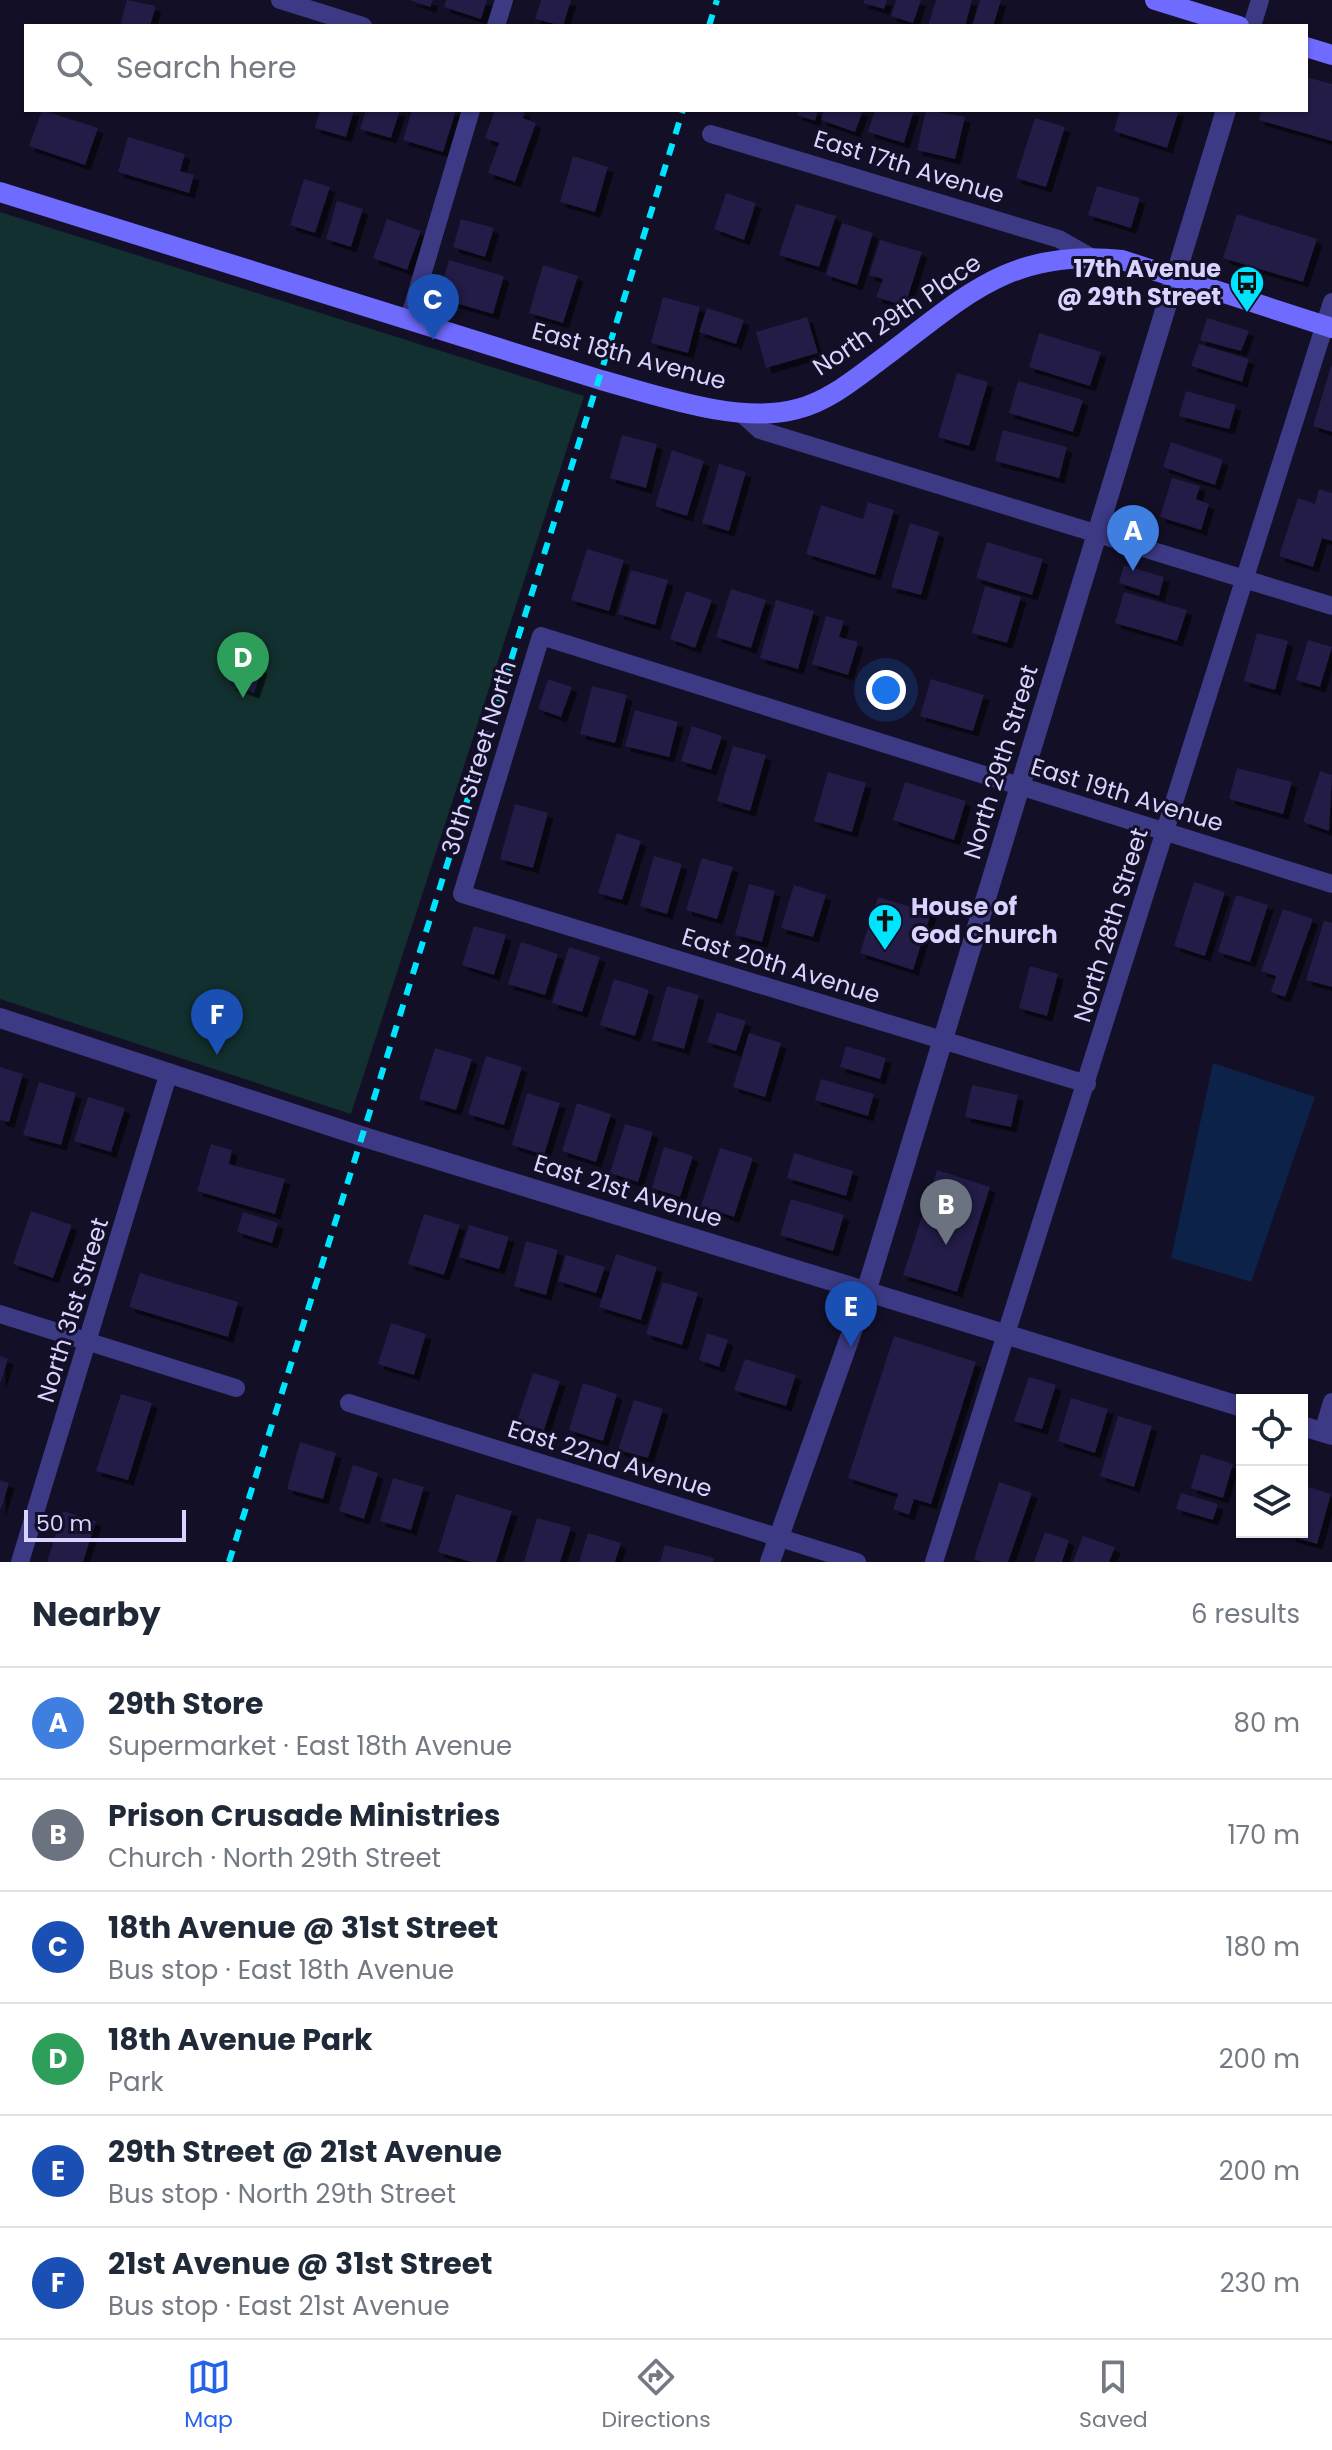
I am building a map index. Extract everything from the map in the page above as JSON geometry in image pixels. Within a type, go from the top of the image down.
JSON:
[{"type":"main road","points":[[1155,0],[1233,24]]},
{"type":"main road","points":[[1308,48],[1332,55]]},
{"type":"main road","name":"East 18th Avenue","points":[[0,192],[670,399],[740,412]]},
{"type":"main road","name":"North 29th Place","points":[[740,412],[796,410],[838,391],[971,291],[1007,272],[1048,259],[1089,256],[1122,260],[1176,275]]},
{"type":"main road","points":[[1176,275],[1328,327]]},
{"type":"street","points":[[280,0],[357,24]]},
{"type":"street","points":[[497,24],[504,0]]},
{"type":"street","points":[[1253,24],[1260,0]]},
{"type":"street","points":[[409,319],[470,112]]},
{"type":"street","name":"North 29th Street","points":[[770,1562],[866,1292],[1225,112]]},
{"type":"street","name":"East 17th Avenue","points":[[711,134],[1059,239],[1089,256]]},
{"type":"street","name":"North 28th Street","points":[[934,1562],[1009,1336],[1165,832],[1328,327],[1332,302]]},
{"type":"street","name":"East 18th Avenue","points":[[740,412],[760,430],[1332,606]]},
{"type":"street","name":"East 19th Avenue","points":[[541,636],[1332,884]]},
{"type":"street","name":"30th Street North","points":[[462,894],[541,636]]},
{"type":"street","name":"East 20th Avenue","points":[[462,894],[1087,1084]]},
{"type":"street","name":"East 21st Avenue","points":[[0,1018],[379,1142],[1236,1405]]},
{"type":"street","name":"North 31st Street","points":[[20,1562],[169,1072]]},
{"type":"street","points":[[0,1314],[236,1388]]},
{"type":"street","points":[[1327,1433],[1332,1402]]},
{"type":"street","name":"East 22nd Avenue","points":[[349,1403],[857,1562]]},
{"type":"green space","points":[[0,212],[584,396],[351,1114],[0,999]]},
{"type":"water","points":[[1213,1063],[1315,1097],[1251,1282],[1171,1258]]},
{"type":"building","points":[[127,0],[156,6],[151,24],[121,24]]},
{"type":"building","points":[[409,0],[433,0],[430,7]]},
{"type":"building","points":[[446,0],[487,0],[481,19],[444,7]]},
{"type":"building","points":[[541,0],[571,0],[564,24],[535,19]]},
{"type":"building","points":[[864,0],[887,0],[884,9],[863,3]]},
{"type":"building","points":[[896,0],[921,0],[913,23],[891,16]]},
{"type":"building","points":[[936,0],[972,0],[966,24],[929,24]]},
{"type":"building","points":[[980,0],[1001,0],[994,24],[973,24]]},
{"type":"building","points":[[1308,78],[1332,84],[1332,141],[1259,120],[1261,112],[1308,112]]},
{"type":"building","points":[[41,112],[98,128],[85,165],[29,146]]},
{"type":"building","points":[[319,112],[353,112],[346,137],[315,128]]},
{"type":"building","points":[[365,112],[399,112],[391,138],[360,129]]},
{"type":"building","points":[[411,112],[455,112],[443,152],[403,140]]},
{"type":"building","points":[[494,112],[524,112],[523,118],[536,123],[515,182],[488,173],[499,143],[485,138]]},
{"type":"building","points":[[798,112],[817,112],[815,121],[797,115]]},
{"type":"building","points":[[823,112],[862,112],[855,132],[821,120]]},
{"type":"building","points":[[874,112],[913,112],[904,143],[868,132]]},
{"type":"building","points":[[926,112],[965,117],[955,159],[917,150]]},
{"type":"building","points":[[1119,112],[1178,112],[1167,148],[1114,131]]},
{"type":"building","points":[[1035,118],[1065,127],[1046,187],[1016,178]]},
{"type":"building","points":[[128,137],[185,154],[180,171],[194,175],[189,193],[118,172]]},
{"type":"building","points":[[573,156],[608,167],[595,212],[560,202]]},
{"type":"building","points":[[304,179],[330,187],[315,233],[290,225]]},
{"type":"building","points":[[1097,186],[1140,198],[1131,228],[1088,215]]},
{"type":"building","points":[[726,193],[756,203],[744,240],[714,229]]},
{"type":"building","points":[[337,201],[363,209],[351,247],[326,239]]},
{"type":"building","points":[[796,204],[836,216],[819,267],[779,255]]},
{"type":"building","points":[[1237,214],[1317,239],[1303,282],[1223,258]]},
{"type":"building","points":[[387,219],[421,231],[407,270],[373,258]]},
{"type":"building","points":[[461,219],[494,228],[485,257],[453,247]]},
{"type":"building","points":[[842,223],[873,233],[857,285],[826,275]]},
{"type":"building","points":[[880,240],[922,252],[905,306],[876,297],[883,279],[869,275]]},
{"type":"building","points":[[449,260],[504,276],[493,314],[438,298]]},
{"type":"building","points":[[543,265],[578,276],[563,323],[529,313]]},
{"type":"building","points":[[663,297],[700,307],[688,353],[651,343]]},
{"type":"building","points":[[707,308],[744,320],[736,344],[699,332]]},
{"type":"building","points":[[807,317],[818,353],[766,368],[756,332]]},
{"type":"building","points":[[1207,318],[1249,331],[1241,351],[1200,340]]},
{"type":"building","points":[[1039,333],[1101,352],[1090,386],[1029,367]]},
{"type":"building","points":[[1199,344],[1249,359],[1242,382],[1191,366]]},
{"type":"building","points":[[1332,366],[1332,432],[1313,426]]},
{"type":"building","points":[[957,373],[988,382],[969,446],[938,437]]},
{"type":"building","points":[[1018,381],[1083,400],[1073,432],[1009,413]]},
{"type":"building","points":[[1186,391],[1236,405],[1229,429],[1179,416]]},
{"type":"building","points":[[1003,430],[1067,447],[1059,478],[995,461]]},
{"type":"building","points":[[622,435],[657,444],[646,488],[610,478]]},
{"type":"building","points":[[1171,442],[1223,460],[1215,485],[1163,467]]},
{"type":"building","points":[[672,450],[704,461],[687,516],[655,506]]},
{"type":"building","points":[[719,464],[746,472],[729,531],[702,523]]},
{"type":"building","points":[[1172,478],[1200,486],[1196,499],[1209,504],[1201,530],[1160,517]]},
{"type":"building","points":[[1319,489],[1332,493],[1332,541],[1322,538],[1313,567],[1279,556],[1298,498],[1315,504]]},
{"type":"building","points":[[868,502],[894,510],[875,575],[806,554],[821,505],[863,519]]},
{"type":"building","points":[[910,523],[939,532],[921,595],[891,587]]},
{"type":"building","points":[[987,542],[1043,559],[1032,595],[976,578]]},
{"type":"building","points":[[587,549],[624,560],[609,611],[571,600]]},
{"type":"building","points":[[1124,565],[1164,577],[1159,596],[1119,583]]},
{"type":"building","points":[[631,570],[668,580],[655,625],[618,614]]},
{"type":"building","points":[[985,586],[1021,597],[1007,643],[972,633]]},
{"type":"building","points":[[731,589],[766,600],[751,648],[716,637]]},
{"type":"building","points":[[686,591],[712,600],[695,648],[670,639]]},
{"type":"building","points":[[1124,592],[1187,610],[1177,641],[1115,623]]},
{"type":"building","points":[[776,600],[814,611],[798,669],[760,658]]},
{"type":"building","points":[[826,616],[844,621],[839,637],[858,642],[848,675],[812,664]]},
{"type":"building","points":[[1257,633],[1288,641],[1275,690],[1244,681]]},
{"type":"building","points":[[1308,640],[1332,647],[1320,687],[1296,680]]},
{"type":"building","points":[[238,661],[262,668],[254,693],[230,685]]},
{"type":"building","points":[[548,679],[572,687],[561,717],[538,709]]},
{"type":"building","points":[[931,679],[984,695],[973,731],[920,716]]},
{"type":"building","points":[[592,686],[627,695],[615,743],[580,734]]},
{"type":"building","points":[[635,710],[678,722],[669,757],[625,746]]},
{"type":"building","points":[[692,726],[722,736],[711,770],[681,761]]},
{"type":"building","points":[[733,746],[766,755],[750,811],[717,801]]},
{"type":"building","points":[[1237,768],[1292,782],[1283,814],[1229,799]]},
{"type":"building","points":[[1320,771],[1332,775],[1329,831],[1303,822]]},
{"type":"building","points":[[828,772],[866,783],[852,832],[814,821]]},
{"type":"building","points":[[905,782],[966,801],[954,840],[893,820]]},
{"type":"building","points":[[515,804],[548,813],[533,868],[500,859]]},
{"type":"building","points":[[617,833],[641,841],[622,900],[598,893]]},
{"type":"building","points":[[654,856],[682,864],[667,914],[640,906]]},
{"type":"building","points":[[702,858],[733,867],[717,919],[686,910]]},
{"type":"building","points":[[1194,882],[1225,892],[1205,956],[1174,946]]},
{"type":"building","points":[[749,884],[775,891],[762,942],[735,935]]},
{"type":"building","points":[[794,885],[826,895],[813,937],[781,928]]},
{"type":"building","points":[[1236,895],[1268,905],[1250,962],[1218,952]]},
{"type":"building","points":[[878,897],[931,913],[913,970],[860,953]]},
{"type":"building","points":[[1283,909],[1313,919],[1285,997],[1271,992],[1276,976],[1261,971]]},
{"type":"building","points":[[1324,921],[1332,923],[1332,987],[1306,980]]},
{"type":"building","points":[[474,926],[506,935],[494,975],[462,965]]},
{"type":"building","points":[[521,942],[558,954],[545,995],[508,984]]},
{"type":"building","points":[[569,947],[600,957],[582,1012],[552,1003]]},
{"type":"building","points":[[1030,966],[1058,974],[1047,1016],[1019,1008]]},
{"type":"building","points":[[614,979],[649,990],[635,1036],[600,1025]]},
{"type":"building","points":[[667,986],[699,995],[684,1049],[652,1040]]},
{"type":"building","points":[[717,1012],[746,1021],[736,1051],[707,1042]]},
{"type":"building","points":[[749,1033],[781,1043],[765,1097],[733,1087]]},
{"type":"building","points":[[846,1046],[886,1058],[880,1079],[840,1067]]},
{"type":"building","points":[[435,1048],[472,1059],[456,1110],[419,1099]]},
{"type":"building","points":[[486,1056],[522,1067],[504,1125],[468,1114]]},
{"type":"building","points":[[0,1067],[23,1074],[9,1122],[0,1120]]},
{"type":"building","points":[[821,1079],[874,1094],[868,1116],[815,1100]]},
{"type":"building","points":[[39,1082],[76,1093],[61,1145],[23,1135]]},
{"type":"building","points":[[972,1085],[1018,1095],[1011,1127],[965,1117]]},
{"type":"building","points":[[527,1093],[560,1103],[544,1155],[512,1145]]},
{"type":"building","points":[[88,1097],[125,1108],[111,1152],[74,1141]]},
{"type":"building","points":[[577,1103],[611,1114],[596,1162],[562,1151]]},
{"type":"building","points":[[625,1124],[653,1132],[638,1182],[610,1173]]},
{"type":"building","points":[[211,1144],[232,1150],[229,1164],[285,1179],[275,1214],[197,1191]]},
{"type":"building","points":[[664,1147],[693,1156],[680,1197],[652,1188]]},
{"type":"building","points":[[720,1148],[753,1158],[734,1217],[701,1206]]},
{"type":"building","points":[[794,1153],[853,1171],[846,1196],[787,1178]]},
{"type":"building","points":[[937,1170],[990,1187],[957,1292],[903,1275]]},
{"type":"building","points":[[791,1199],[844,1215],[833,1251],[780,1235]]},
{"type":"building","points":[[31,1211],[72,1225],[53,1278],[13,1264]]},
{"type":"building","points":[[243,1212],[278,1223],[272,1243],[237,1232]]},
{"type":"building","points":[[424,1214],[460,1225],[444,1275],[408,1264]]},
{"type":"building","points":[[469,1225],[509,1237],[499,1269],[459,1257]]},
{"type":"building","points":[[526,1241],[558,1250],[546,1295],[514,1286]]},
{"type":"building","points":[[616,1254],[657,1267],[641,1320],[599,1307]]},
{"type":"building","points":[[566,1255],[605,1267],[596,1293],[558,1281]]},
{"type":"building","points":[[140,1273],[238,1302],[228,1337],[129,1307]]},
{"type":"building","points":[[663,1282],[698,1293],[682,1345],[646,1334]]},
{"type":"building","points":[[391,1323],[426,1334],[414,1375],[378,1364]]},
{"type":"building","points":[[707,1333],[728,1340],[719,1367],[699,1360]]},
{"type":"building","points":[[894,1336],[976,1362],[931,1504],[914,1499],[909,1515],[893,1509],[898,1494],[848,1478]]},
{"type":"building","points":[[0,1356],[8,1359],[1,1382],[0,1382]]},
{"type":"building","points":[[745,1359],[796,1375],[786,1406],[734,1390]]},
{"type":"building","points":[[533,1373],[560,1381],[544,1430],[517,1422]]},
{"type":"building","points":[[1029,1377],[1056,1385],[1042,1429],[1014,1421]]},
{"type":"building","points":[[583,1383],[617,1394],[603,1441],[569,1430]]},
{"type":"building","points":[[121,1394],[152,1403],[128,1480],[96,1471]]},
{"type":"building","points":[[1071,1398],[1108,1409],[1095,1453],[1058,1441]]},
{"type":"building","points":[[634,1400],[663,1409],[648,1458],[618,1450]]},
{"type":"building","points":[[1118,1416],[1152,1426],[1134,1487],[1100,1476]]},
{"type":"building","points":[[300,1442],[336,1453],[323,1499],[287,1489]]},
{"type":"building","points":[[1201,1454],[1233,1464],[1223,1498],[1191,1488]]},
{"type":"building","points":[[353,1465],[378,1473],[364,1519],[339,1511]]},
{"type":"building","points":[[393,1478],[424,1487],[411,1530],[380,1521]]},
{"type":"building","points":[[0,1480],[9,1483],[1,1509],[0,1508]]},
{"type":"building","points":[[999,1482],[1032,1493],[1008,1562],[982,1562],[974,1559]]},
{"type":"building","points":[[1308,1487],[1331,1494],[1317,1544],[1297,1538],[1308,1538]]},
{"type":"building","points":[[1181,1493],[1218,1504],[1213,1520],[1176,1509]]},
{"type":"building","points":[[456,1494],[512,1511],[496,1562],[471,1562],[438,1552]]},
{"type":"building","points":[[63,1511],[96,1521],[83,1562],[47,1562]]},
{"type":"building","points":[[537,1518],[571,1527],[560,1562],[524,1562]]},
{"type":"building","points":[[1045,1532],[1069,1540],[1062,1562],[1034,1562]]},
{"type":"building","points":[[588,1533],[621,1543],[615,1562],[579,1562]]},
{"type":"building","points":[[1083,1536],[1115,1547],[1109,1562],[1073,1562]]},
{"type":"building","points":[[665,1545],[714,1558],[713,1562],[660,1562]]},
{"type":"railway","points":[[710,24],[717,0]]},
{"type":"railway","points":[[229,1562],[682,112]]},
{"type":"place","name":"17th Avenue @ 29th Street","points":[[1247,314]]},
{"type":"place","name":"18th Avenue @ 31st Street","points":[[433,340]]},
{"type":"place","name":"29th Store","points":[[1133,571]]},
{"type":"place","name":"18th Avenue Park","points":[[243,698]]},
{"type":"place","name":"House of God Church","points":[[885,952]]},
{"type":"place","name":"21st Avenue @ 31st Street","points":[[217,1055]]},
{"type":"place","name":"Prison Crusade Ministries","points":[[946,1245]]},
{"type":"place","name":"29th Street @ 21st Avenue","points":[[851,1347]]}]
